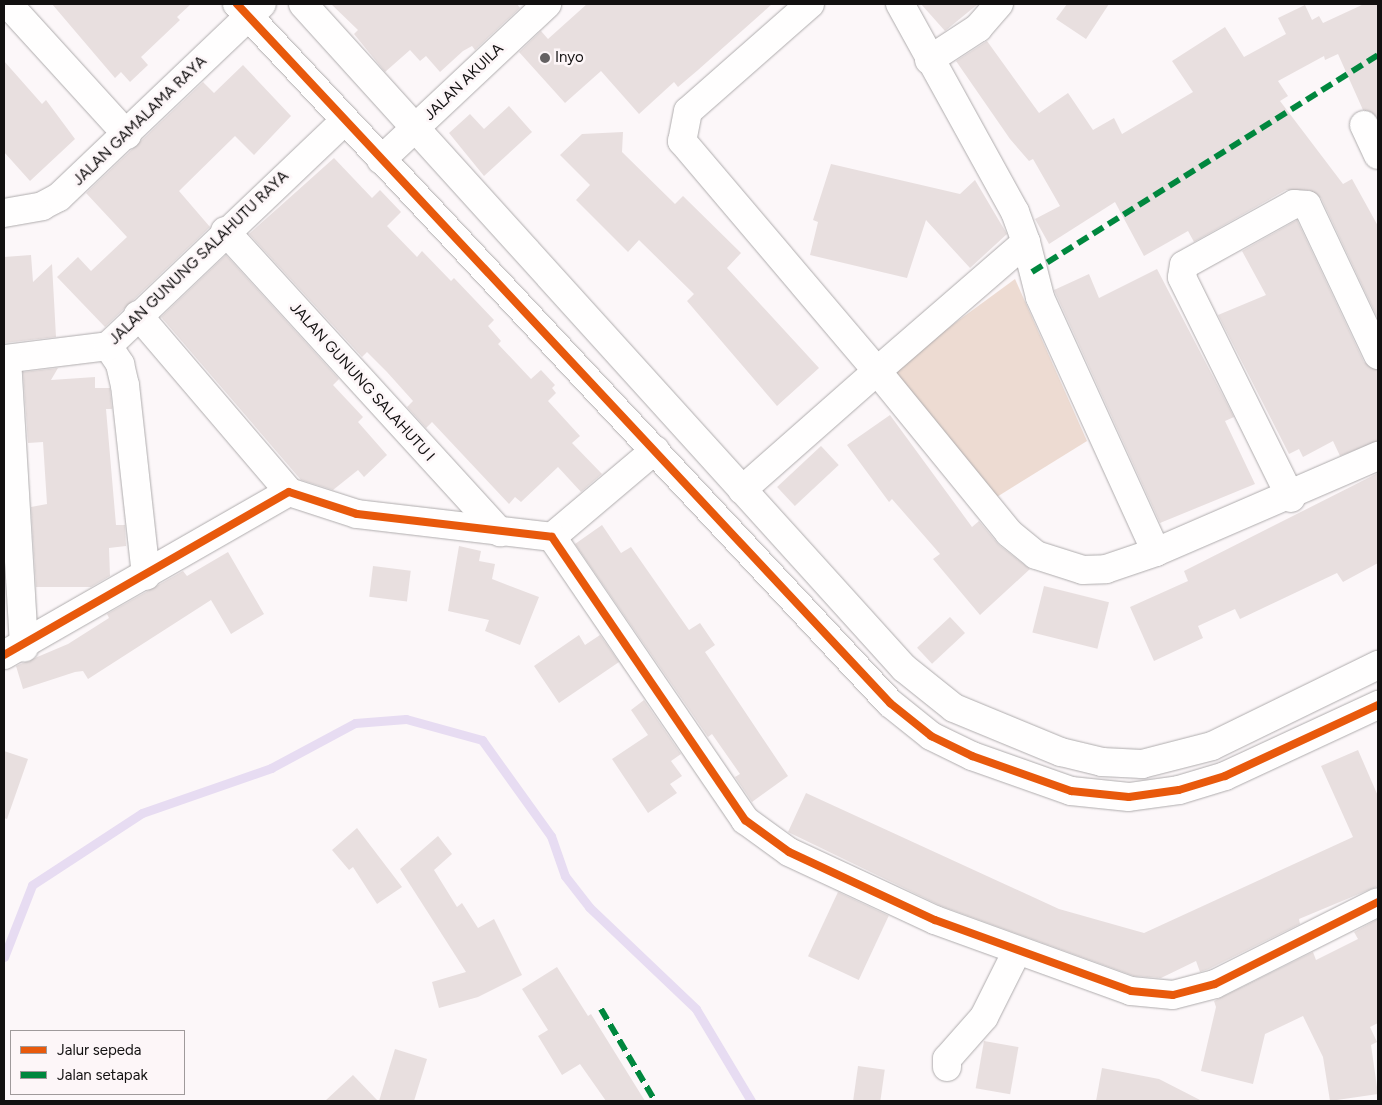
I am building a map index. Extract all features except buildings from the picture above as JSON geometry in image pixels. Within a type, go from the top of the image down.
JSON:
[{"type":"street","points":[[303,4],[904,668],[954,708],[1025,739],[1102,762],[1142,764],[1212,746],[1378,665]]},
{"type":"street","name":"JALAN AKUILA","points":[[381,160],[547,4]]},
{"type":"street","points":[[810,4],[688,111],[682,141],[877,371],[1009,533],[1036,554],[1083,570],[1106,569],[1156,552],[1291,498],[1378,456]]},
{"type":"street","points":[[900,4],[929,60],[1015,212],[1026,242],[1040,297],[1156,552]]},
{"type":"street","points":[[929,60],[978,28],[999,4]]},
{"type":"street","points":[[7,7],[127,136]]},
{"type":"street","points":[[249,8],[381,160],[655,450],[762,567],[890,703],[931,736],[972,756],[1071,790],[1129,797],[1179,790],[1225,776],[1378,705]]},
{"type":"street","name":"JALAN GAMALAMA RAYA","points":[[4,213],[42,206],[59,196],[127,136],[249,8]]},
{"type":"street","name":"JALAN GUNUNG SALAHUTU RAYA","points":[[5,359],[108,346],[224,231],[345,120]]},
{"type":"street","points":[[1364,125],[1378,155]]},
{"type":"street","points":[[1291,498],[1182,277],[1184,265],[1294,204],[1307,205],[1378,355]]},
{"type":"street","name":"JALAN GUNUNG SALAHUTU I","points":[[224,231],[500,532]]},
{"type":"street","points":[[742,490],[1026,242]]},
{"type":"street","points":[[138,315],[289,492],[357,514],[552,537],[655,450]]},
{"type":"street","points":[[108,346],[120,364],[125,385],[146,576]]},
{"type":"street","points":[[5,359],[14,651],[289,492]]},
{"type":"street","points":[[552,537],[745,820],[789,852],[1016,953],[1132,991],[1173,995],[1215,984],[1378,902]]},
{"type":"street","points":[[762,567],[789,542]]},
{"type":"street","points":[[947,1067],[948,1058],[984,1017],[1016,953]]},
{"type":"shaded area","points":[[1015,279],[1087,441],[992,500],[884,375]]},
{"type":"waterway","points":[[4,957],[32,885],[142,813],[271,768],[355,723],[406,719],[482,740],[551,836],[565,876],[589,907],[696,1009],[751,1101]]},
{"type":"marked path","points":[[1032,272],[1378,55]]},
{"type":"marked path","points":[[601,1009],[655,1101]]},
{"type":"cycle path","points":[[237,4],[890,703],[931,736],[972,756],[1071,791],[1129,797],[1179,790],[1225,776],[1378,705]]},
{"type":"cycle path","points":[[4,655],[289,492],[357,514],[552,537],[745,820],[789,852],[935,920],[1131,991],[1173,995],[1215,984],[1378,902]]},
{"type":"place","name":"Inyo","points":[[545,58]]}]
